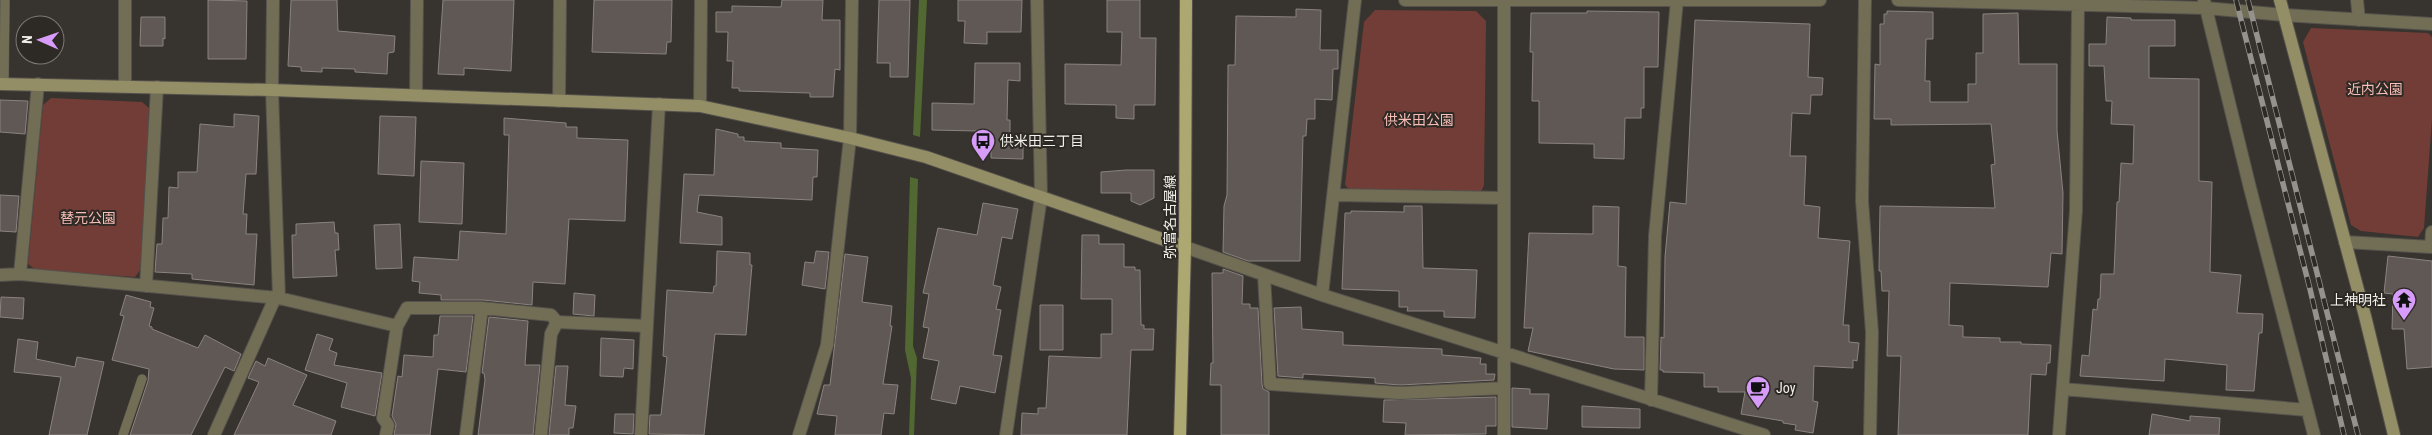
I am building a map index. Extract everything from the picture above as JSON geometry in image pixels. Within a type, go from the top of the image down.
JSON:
[{"type":"main road","name":"弥富名古屋線","points":[[1180,435],[1185,247],[1186,0]]},
{"type":"street","points":[[125,0],[125,86]]},
{"type":"street","points":[[214,435],[277,298],[272,90],[273,0]]},
{"type":"street","points":[[416,95],[417,0]]},
{"type":"street","points":[[559,101],[560,0]]},
{"type":"street","points":[[700,106],[701,0]]},
{"type":"street","points":[[799,435],[827,345],[850,138],[852,0]]},
{"type":"street","points":[[1006,435],[1041,197],[1037,0]]},
{"type":"street","points":[[1322,295],[1355,0]]},
{"type":"street","points":[[1406,0],[1820,0]]},
{"type":"street","points":[[1504,0],[1504,435]]},
{"type":"street","points":[[1652,400],[1655,236],[1678,0]]},
{"type":"street","points":[[1865,0],[1862,201],[1872,332],[1870,435]]},
{"type":"street","points":[[1898,0],[2205,4],[2284,15],[2432,24]]},
{"type":"street","points":[[2280,0],[2345,242],[2394,435]]},
{"type":"street","points":[[2357,0],[2359,20]]},
{"type":"street","points":[[2059,435],[2076,210],[2078,3]]},
{"type":"street","points":[[2205,4],[2314,435]]},
{"type":"street","points":[[2,84],[272,90],[700,106],[850,138],[926,157],[1322,295],[1764,435]]},
{"type":"street","points":[[20,274],[38,84]]},
{"type":"street","points":[[146,286],[157,87]]},
{"type":"street","points":[[641,435],[660,104]]},
{"type":"street","points":[[1334,195],[1504,198]]},
{"type":"street","points":[[2345,242],[2431,247],[2432,232]]},
{"type":"street","points":[[0,275],[20,274],[277,298],[397,326]]},
{"type":"street","points":[[1264,275],[1270,384],[1400,394],[1504,388]]},
{"type":"street","points":[[386,435],[388,425],[383,418],[397,326],[407,308],[482,308],[551,316],[557,322],[647,326]]},
{"type":"street","points":[[466,435],[482,308]]},
{"type":"street","points":[[541,435],[551,334],[557,322]]},
{"type":"street","points":[[2063,389],[2307,410]]},
{"type":"lane","points":[[2,84],[5,0]]},
{"type":"lane","points":[[124,435],[142,379]]},
{"type":"green space","name":"供米田公園","points":[[1375,10],[1476,11],[1486,21],[1484,185],[1481,192],[1350,190],[1345,185],[1364,22]]},
{"type":"green space","name":"近内公園","points":[[2311,28],[2428,33],[2432,37],[2432,118],[2424,228],[2418,237],[2361,231],[2351,225],[2303,42]]},
{"type":"green space","name":"替元公園","points":[[51,98],[142,102],[149,108],[141,269],[135,277],[36,270],[28,264],[43,105]]},
{"type":"shaded area","points":[[919,0],[927,0],[920,137],[913,135]]},
{"type":"shaded area","points":[[910,177],[918,179],[913,346],[917,358],[914,435],[909,435],[911,378],[905,350]]},
{"type":"building","points":[[208,0],[247,1],[246,59],[208,59]]},
{"type":"building","points":[[291,0],[337,0],[338,31],[395,36],[394,52],[388,53],[387,74],[355,72],[355,69],[322,68],[322,72],[301,71],[301,67],[288,66]]},
{"type":"building","points":[[443,0],[514,0],[511,71],[464,68],[464,75],[438,74]]},
{"type":"building","points":[[594,0],[672,0],[671,42],[667,42],[666,54],[592,52]]},
{"type":"building","points":[[782,0],[823,0],[822,20],[840,20],[840,70],[835,69],[833,97],[810,97],[810,93],[739,91],[739,88],[732,88],[733,61],[727,61],[728,32],[716,32],[716,12],[732,12],[732,6],[781,7]]},
{"type":"building","points":[[879,0],[910,0],[908,77],[890,77],[890,63],[877,63]]},
{"type":"building","points":[[958,0],[1022,0],[1021,32],[987,32],[987,44],[964,43],[965,21],[958,21]]},
{"type":"building","points":[[1107,0],[1140,0],[1140,38],[1156,38],[1155,105],[1134,105],[1134,119],[1116,118],[1116,105],[1065,104],[1065,64],[1121,65],[1122,32],[1107,32]]},
{"type":"building","points":[[1296,9],[1321,10],[1320,50],[1338,50],[1338,69],[1333,69],[1332,100],[1315,99],[1315,119],[1307,119],[1306,136],[1303,136],[1300,261],[1248,261],[1223,252],[1224,206],[1227,195],[1228,65],[1235,65],[1236,16],[1296,17]]},
{"type":"building","points":[[1587,11],[1659,12],[1658,67],[1644,67],[1644,108],[1641,108],[1641,118],[1625,118],[1624,159],[1594,158],[1594,144],[1539,143],[1539,101],[1532,101],[1533,52],[1530,52],[1531,13],[1587,13]]},
{"type":"building","points":[[1887,11],[1933,12],[1933,39],[1926,39],[1925,81],[1930,81],[1930,102],[1968,102],[1968,84],[1976,84],[1976,53],[1983,53],[1983,14],[2018,13],[2019,64],[2057,64],[2057,131],[2063,193],[2062,254],[2051,253],[2048,287],[1950,283],[1949,325],[1963,326],[1963,337],[2000,338],[2000,342],[2051,345],[2050,363],[2047,363],[2046,375],[2031,374],[2028,435],[1898,435],[1901,356],[1887,356],[1889,291],[1882,291],[1881,271],[1879,271],[1880,206],[1995,208],[1991,165],[1995,164],[1991,124],[1891,125],[1891,119],[1874,119],[1875,64],[1880,65],[1880,24],[1884,24],[1884,14],[1887,14]]},
{"type":"building","points":[[141,17],[165,17],[165,39],[163,38],[163,46],[140,46]]},
{"type":"building","points":[[2107,17],[2131,18],[2131,20],[2175,20],[2175,46],[2149,46],[2149,78],[2199,79],[2199,181],[2212,182],[2210,272],[2241,275],[2237,313],[2263,314],[2262,333],[2259,333],[2254,391],[2226,390],[2227,365],[2165,359],[2164,381],[2080,376],[2082,355],[2089,356],[2093,309],[2097,310],[2098,299],[2100,299],[2101,274],[2114,274],[2117,202],[2119,202],[2121,163],[2133,164],[2134,125],[2111,124],[2112,101],[2106,101],[2104,66],[2089,66],[2089,44],[2106,44]]},
{"type":"building","points":[[1695,20],[1810,24],[1808,77],[1823,78],[1822,95],[1811,95],[1810,114],[1792,113],[1790,156],[1806,156],[1804,205],[1820,207],[1818,238],[1850,241],[1843,325],[1849,325],[1849,342],[1859,343],[1857,361],[1853,360],[1853,368],[1814,366],[1813,401],[1818,402],[1813,433],[1795,430],[1796,425],[1783,423],[1783,421],[1741,414],[1745,392],[1718,392],[1718,387],[1704,387],[1704,373],[1663,372],[1663,370],[1660,370],[1661,337],[1664,338],[1665,257],[1670,202],[1686,204]]},
{"type":"building","points":[[975,63],[1020,63],[1020,81],[1008,80],[1007,120],[1010,120],[1010,139],[1023,140],[1023,159],[991,158],[991,137],[977,137],[977,131],[932,130],[932,103],[974,104]]},
{"type":"building","points":[[0,100],[28,101],[25,134],[0,132]]},
{"type":"building","points":[[234,114],[259,116],[256,174],[246,174],[243,214],[247,214],[246,234],[257,234],[254,285],[192,279],[192,274],[155,272],[157,244],[162,244],[163,218],[168,218],[169,187],[178,188],[178,172],[197,172],[200,124],[234,127]]},
{"type":"building","points":[[380,116],[416,117],[414,176],[378,174]]},
{"type":"building","points":[[504,118],[566,123],[566,127],[577,127],[577,138],[628,140],[625,221],[569,219],[565,284],[533,282],[532,305],[483,300],[441,300],[441,295],[419,293],[420,282],[412,281],[414,257],[458,260],[460,231],[506,234],[509,135],[504,135]]},
{"type":"building","points":[[716,129],[738,134],[738,137],[744,137],[744,141],[781,143],[781,148],[818,150],[817,177],[813,177],[812,200],[699,195],[697,212],[722,217],[722,245],[680,243],[684,174],[714,175]]},
{"type":"building","points":[[421,161],[464,163],[462,224],[419,222]]},
{"type":"building","points":[[1154,170],[1154,198],[1140,205],[1131,201],[1131,193],[1101,193],[1101,172]]},
{"type":"building","points":[[0,195],[19,196],[16,232],[0,231]]},
{"type":"building","points":[[983,203],[1018,209],[1012,239],[1002,237],[993,285],[1001,287],[996,309],[1001,310],[993,355],[1002,356],[995,393],[960,386],[956,404],[931,399],[939,361],[923,358],[929,328],[923,327],[929,294],[923,293],[938,228],[977,235]]},
{"type":"building","points":[[1404,206],[1422,206],[1423,268],[1477,270],[1475,318],[1444,317],[1444,311],[1407,311],[1408,307],[1399,307],[1399,291],[1342,289],[1345,213],[1351,213],[1351,211],[1404,212]]},
{"type":"building","points":[[1593,206],[1619,207],[1618,266],[1626,267],[1625,337],[1644,337],[1644,370],[1614,369],[1528,351],[1533,328],[1524,328],[1529,233],[1593,234]]},
{"type":"building","points":[[334,222],[335,233],[338,233],[339,250],[335,250],[337,276],[293,278],[292,235],[296,235],[296,224]]},
{"type":"building","points":[[400,224],[402,268],[376,269],[374,225]]},
{"type":"building","points":[[1082,235],[1099,235],[1099,244],[1124,244],[1124,267],[1135,267],[1135,270],[1140,270],[1141,325],[1144,325],[1144,329],[1154,329],[1153,350],[1131,350],[1127,435],[1021,435],[1022,413],[1038,414],[1038,408],[1046,408],[1049,356],[1101,358],[1101,334],[1112,334],[1112,299],[1081,299]]},
{"type":"building","points":[[717,251],[750,253],[750,265],[752,265],[746,335],[715,334],[704,435],[649,434],[650,415],[661,415],[667,357],[663,356],[667,290],[713,293],[714,286],[716,286]]},
{"type":"building","points":[[816,251],[829,252],[825,289],[802,285],[805,262],[814,263]]},
{"type":"building","points":[[845,254],[868,257],[862,302],[892,306],[890,326],[892,326],[883,384],[898,385],[894,414],[884,413],[881,435],[835,435],[837,416],[817,414],[824,385],[830,385]]},
{"type":"building","points":[[2388,256],[2432,261],[2432,367],[2407,369],[2404,329],[2392,329],[2393,294],[2384,293]]},
{"type":"building","points":[[1223,269],[1243,276],[1242,304],[1250,304],[1250,308],[1258,308],[1262,384],[1263,389],[1269,392],[1269,435],[1221,435],[1221,385],[1210,385],[1211,363],[1213,363],[1212,273],[1223,273]]},
{"type":"building","points":[[574,293],[595,295],[594,316],[573,314]]},
{"type":"building","points":[[126,295],[151,302],[150,307],[154,308],[149,326],[152,329],[198,348],[205,335],[241,354],[234,371],[225,367],[191,435],[130,435],[148,381],[149,369],[112,360],[124,316],[120,315]]},
{"type":"building","points":[[1,297],[24,298],[23,319],[0,317]]},
{"type":"building","points":[[1040,305],[1063,305],[1063,350],[1040,350]]},
{"type":"building","points":[[1301,307],[1302,329],[1343,332],[1343,345],[1442,349],[1442,355],[1481,358],[1480,364],[1486,364],[1486,374],[1495,374],[1494,380],[1400,385],[1375,383],[1375,378],[1303,374],[1303,378],[1278,376],[1274,308]]},
{"type":"building","points":[[440,316],[473,316],[466,372],[438,369],[430,435],[394,435],[396,424],[392,416],[398,376],[402,377],[404,355],[433,357],[434,335],[438,335]]},
{"type":"building","points":[[489,317],[528,321],[525,365],[540,365],[533,435],[478,435],[485,380],[484,373],[482,373]]},
{"type":"building","points":[[317,334],[333,339],[329,350],[337,353],[334,365],[382,373],[375,416],[341,407],[347,383],[305,370]]},
{"type":"building","points":[[601,338],[634,340],[633,369],[624,368],[623,377],[600,376]]},
{"type":"building","points":[[18,339],[38,342],[36,359],[75,367],[77,357],[104,362],[87,435],[49,435],[61,377],[14,372]]},
{"type":"building","points":[[268,358],[307,375],[293,405],[336,421],[331,435],[234,435],[259,382],[248,378],[256,361],[265,366]]},
{"type":"building","points":[[556,366],[568,366],[565,405],[576,406],[573,428],[569,428],[569,435],[549,435]]},
{"type":"building","points":[[1512,388],[1530,389],[1530,394],[1549,394],[1547,429],[1512,427]]},
{"type":"building","points":[[1496,397],[1496,426],[1486,426],[1486,434],[1405,435],[1406,423],[1383,422],[1384,400]]},
{"type":"building","points":[[1582,406],[1640,409],[1640,428],[1582,427]]},
{"type":"building","points":[[615,414],[634,414],[633,434],[614,433]]},
{"type":"building","points":[[2152,414],[2190,421],[2190,416],[2220,418],[2219,435],[2149,435]]},
{"type":"railway","points":[[2236,0],[2310,289],[2344,435]]},
{"type":"railway","points":[[2248,0],[2358,435]]},
{"type":"place","name":"供米田三丁目","points":[[983,162]]},
{"type":"place","name":"上神明社","points":[[2404,321]]},
{"type":"place","name":"Joy","points":[[1758,409]]}]
